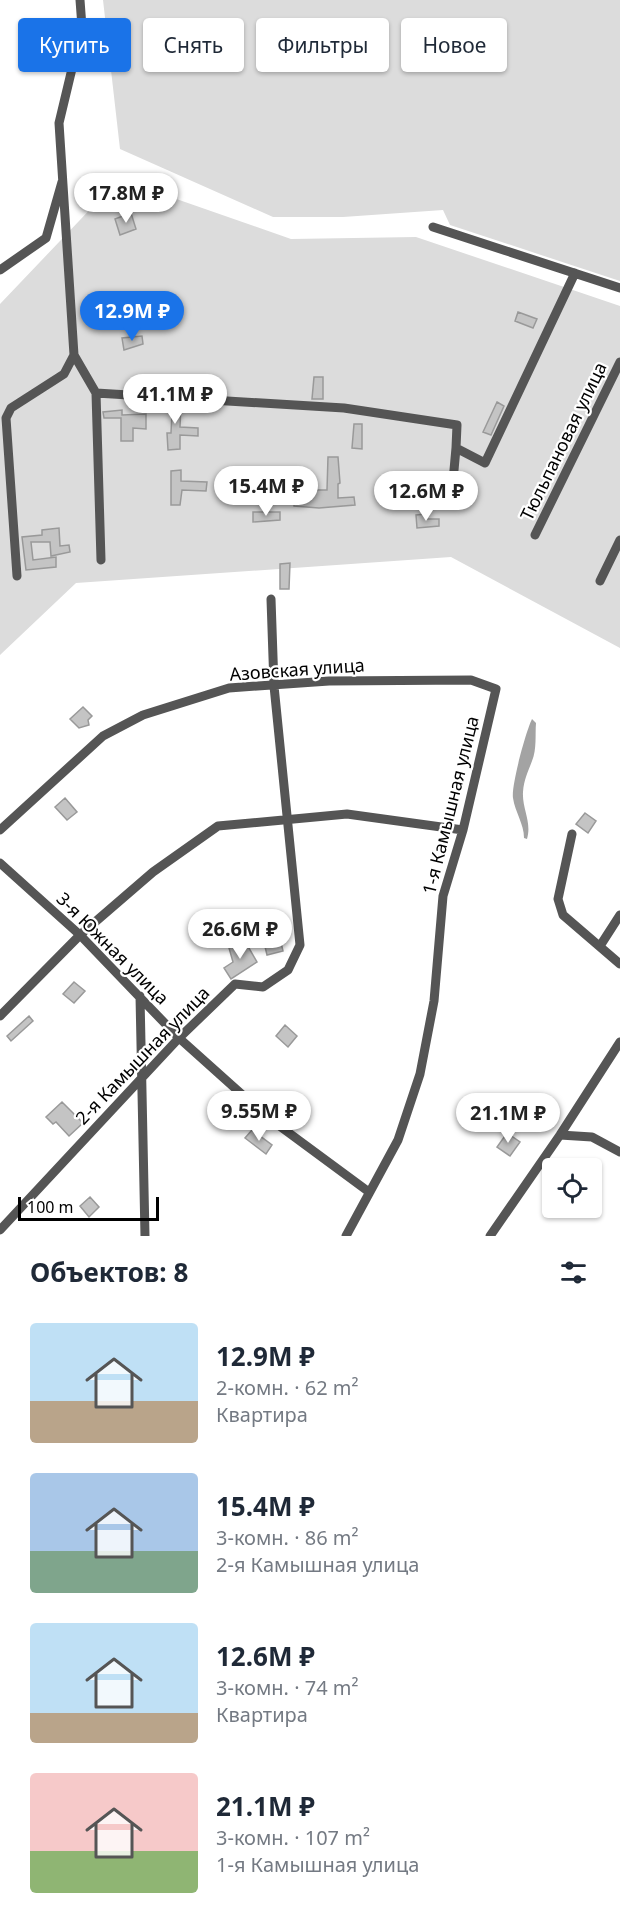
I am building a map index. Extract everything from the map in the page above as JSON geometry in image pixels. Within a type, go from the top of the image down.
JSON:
[{"type":"street","points":[[80,0],[82,27],[59,123],[74,355],[96,393],[100,560]]},
{"type":"street","points":[[0,270],[46,238],[64,174]]},
{"type":"street","points":[[433,227],[620,288]]},
{"type":"street","points":[[456,448],[485,463],[575,273]]},
{"type":"street","points":[[17,576],[6,418],[11,408],[63,374],[74,355]]},
{"type":"street","name":"Тюльпановая улица","points":[[535,536],[620,362]]},
{"type":"street","points":[[96,393],[344,408],[457,425],[451,503]]},
{"type":"street","points":[[600,581],[620,540]]},
{"type":"street","name":"2-я Камышная улица","points":[[0,1230],[140,1078],[234,984],[263,987],[288,970],[300,945],[274,686],[271,599]]},
{"type":"street","name":"Азовская улица","points":[[0,830],[103,736],[133,720],[229,688],[329,681],[471,680],[496,689]]},
{"type":"street","name":"1-я Камышная улица","points":[[346,1236],[398,1140],[420,1074],[434,1001],[443,896],[463,830],[496,689]]},
{"type":"street","points":[[0,1016],[80,935],[153,872],[218,826],[347,814],[463,830]]},
{"type":"street","points":[[572,834],[558,899],[563,915],[620,964]]},
{"type":"street","name":"3-я Южная улица","points":[[0,863],[80,935],[179,1038],[267,1116],[369,1192]]},
{"type":"street","points":[[600,946],[620,915]]},
{"type":"street","points":[[140,996],[145,1236]]},
{"type":"street","points":[[490,1236],[560,1135],[620,1042]]},
{"type":"street","points":[[560,1135],[592,1137],[620,1152]]},
{"type":"shaded area","points":[[103,0],[620,0],[620,281],[450,225],[443,210],[343,217],[273,217],[120,149],[111,72],[131,72],[131,18],[105,18]]},
{"type":"shaded area","points":[[119,179],[291,239],[416,237],[620,306],[620,648],[451,557],[76,583],[0,655],[0,304]]},
{"type":"shaded area","points":[[532,719],[536,723],[534,756],[525,779],[523,792],[528,827],[527,839],[524,838],[513,792]]},
{"type":"building","points":[[131,213],[136,229],[120,235],[115,219]]},
{"type":"building","points":[[518,312],[537,319],[533,328],[515,321]]},
{"type":"building","points":[[142,336],[143,344],[124,350],[122,338]]},
{"type":"building","points":[[314,377],[323,377],[323,399],[312,399]]},
{"type":"building","points":[[497,402],[504,406],[491,435],[483,432]]},
{"type":"building","points":[[149,405],[181,405],[180,427],[198,428],[198,436],[180,435],[180,449],[168,450],[167,433],[171,433],[172,412],[149,411]]},
{"type":"building","points":[[122,410],[122,415],[146,414],[146,429],[133,428],[133,441],[121,441],[121,418],[104,418],[103,412]]},
{"type":"building","points":[[354,424],[362,424],[362,449],[352,448]]},
{"type":"building","points":[[328,457],[338,457],[340,483],[338,484],[338,498],[354,497],[355,505],[319,508],[294,506],[294,496],[306,497],[306,490],[327,490]]},
{"type":"building","points":[[181,470],[181,481],[207,482],[206,491],[182,490],[180,505],[171,505],[171,471]]},
{"type":"building","points":[[234,472],[249,472],[249,481],[245,481],[245,488],[234,487]]},
{"type":"building","points":[[253,512],[280,512],[280,520],[253,522]]},
{"type":"building","points":[[426,514],[427,519],[439,519],[439,526],[417,528],[416,515]]},
{"type":"building","points":[[59,528],[60,546],[69,545],[70,552],[51,556],[50,542],[31,542],[33,560],[56,557],[56,567],[26,570],[22,537],[42,535],[42,530]]},
{"type":"building","points":[[290,563],[289,589],[280,589],[280,564]]},
{"type":"building","points":[[83,707],[92,716],[88,720],[89,725],[79,728],[70,719]]},
{"type":"building","points":[[65,798],[77,812],[67,820],[55,807]]},
{"type":"building","points":[[585,813],[596,821],[588,833],[576,824]]},
{"type":"building","points":[[279,934],[283,951],[267,955],[263,938]]},
{"type":"building","points":[[246,943],[257,962],[231,979],[224,968],[233,962],[229,948]]},
{"type":"building","points":[[74,982],[85,991],[74,1003],[63,994]]},
{"type":"building","points":[[29,1016],[33,1021],[11,1041],[7,1036]]},
{"type":"building","points":[[285,1025],[297,1036],[288,1047],[276,1036]]},
{"type":"building","points":[[62,1102],[83,1123],[69,1136],[56,1122],[53,1124],[46,1117]]},
{"type":"building","points":[[252,1130],[272,1145],[266,1154],[245,1138]]},
{"type":"building","points":[[507,1133],[520,1142],[510,1156],[497,1147]]},
{"type":"building","points":[[90,1197],[99,1207],[89,1217],[80,1206]]}]
